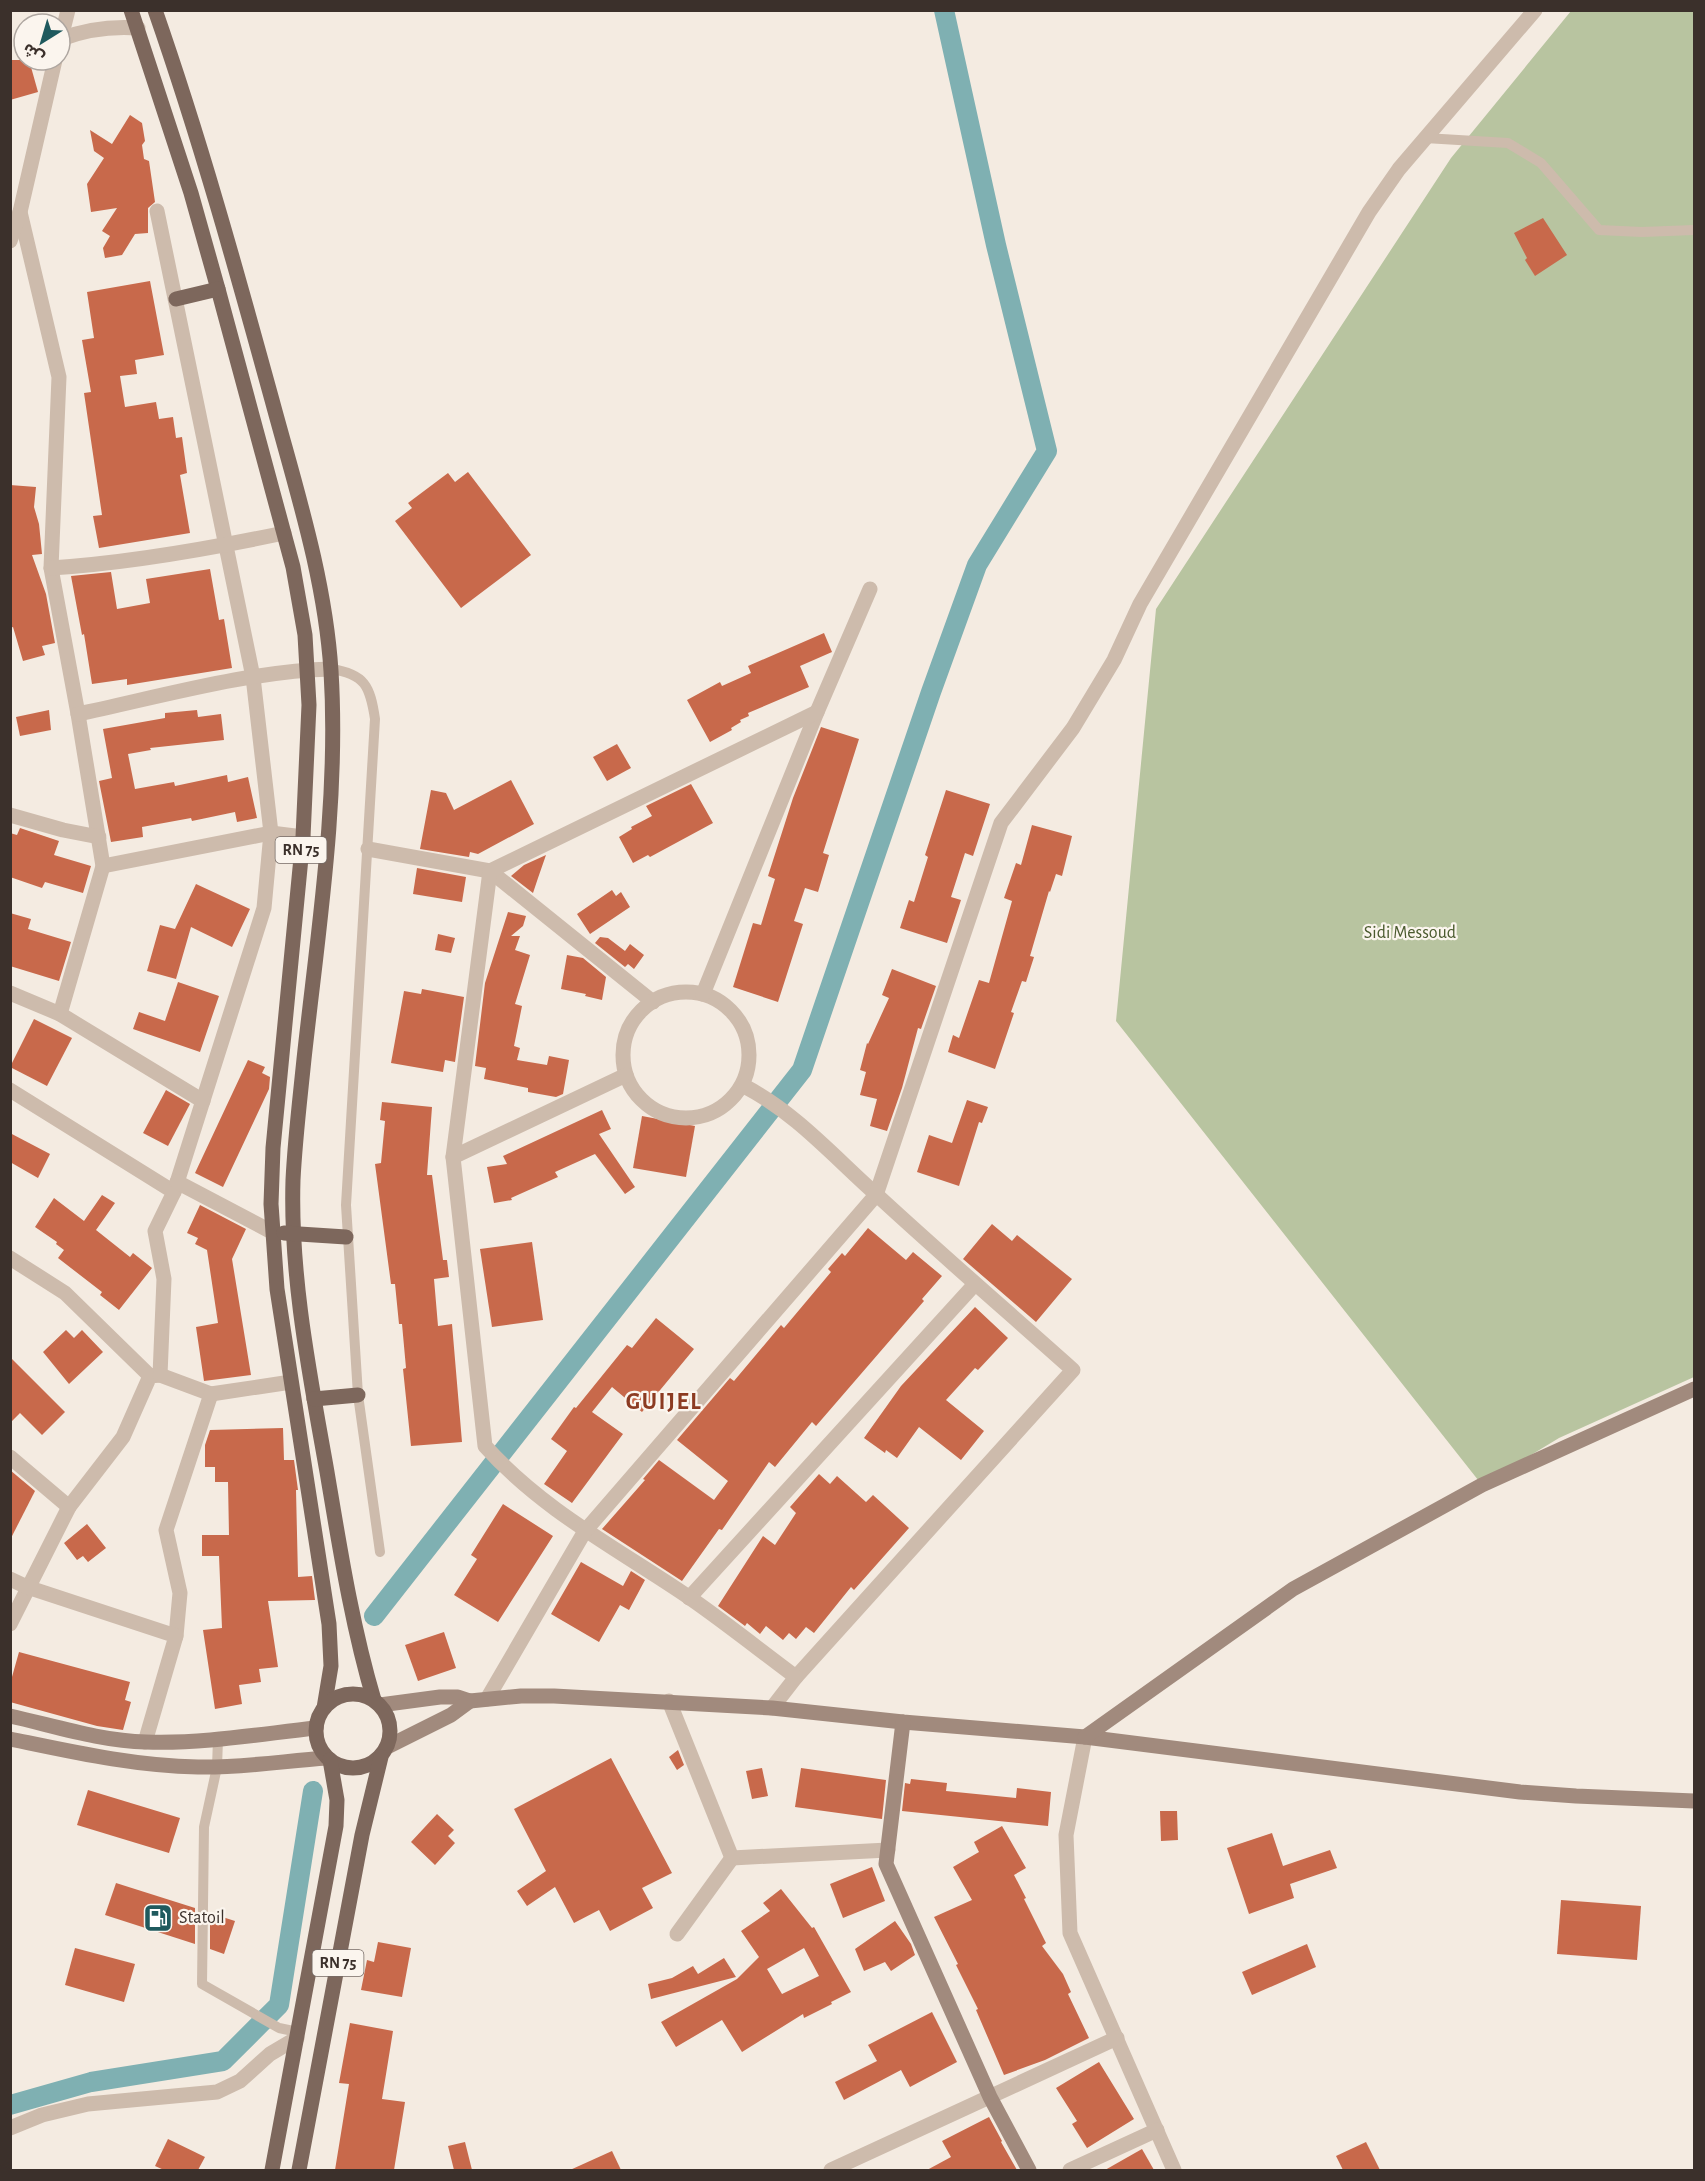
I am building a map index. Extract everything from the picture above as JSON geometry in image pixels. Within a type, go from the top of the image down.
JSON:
[{"type":"main road","name":"RN 75","points":[[131,10],[191,193],[285,533],[300,601],[308,669],[308,740],[303,837],[273,1148],[272,1232],[277,1289],[329,1624],[331,1666],[324,1708]]},
{"type":"main road","name":"RN 75","points":[[155,10],[183,92],[239,280],[307,530],[323,599],[331,669],[332,740],[328,839],[295,1149],[294,1234],[298,1284],[314,1399],[355,1627],[377,1703]]},
{"type":"main road","points":[[160,96],[183,92]]},
{"type":"main road","points":[[176,298],[218,289]]},
{"type":"main road","points":[[272,1232],[346,1237]]},
{"type":"main road","points":[[1085,1737],[1293,1589],[1482,1485],[1695,1389]]},
{"type":"main road","points":[[314,1399],[358,1395]]},
{"type":"main road","points":[[384,1752],[390,1737],[390,1725],[387,1714],[377,1703],[364,1696],[353,1694],[342,1696],[324,1708],[316,1728],[318,1744],[328,1759],[340,1766],[362,1768],[372,1764],[384,1752],[451,1715],[470,1701]]},
{"type":"main road","points":[[377,1703],[440,1697],[470,1701],[521,1696],[566,1696],[772,1708],[903,1722],[1085,1737],[1520,1792],[1599,1798],[1695,1801]]},
{"type":"main road","points":[[10,1716],[117,1740],[145,1742],[218,1739],[316,1728]]},
{"type":"main road","points":[[903,1722],[886,1864],[990,2097],[1029,2170]]},
{"type":"main road","points":[[10,1740],[134,1763],[177,1766],[217,1767],[328,1759]]},
{"type":"main road","name":"RN 75","points":[[299,2170],[362,1835],[384,1752]]},
{"type":"main road","name":"RN 75","points":[[272,2170],[336,1826],[337,1800],[328,1759]]},
{"type":"street","points":[[487,1699],[585,1531],[876,1195],[1001,823],[1073,728],[1114,660],[1140,604],[1369,212],[1399,169],[1535,10]]},
{"type":"street","points":[[72,36],[92,29],[108,27],[138,28]]},
{"type":"street","points":[[10,241],[20,212],[52,72]]},
{"type":"street","points":[[10,1624],[69,1507],[123,1437],[155,1376],[164,1280],[155,1230],[175,1187],[264,908],[271,833],[254,677],[157,211]]},
{"type":"street","points":[[20,212],[59,376],[51,568],[103,866],[60,1014]]},
{"type":"street","points":[[51,568],[90,566],[228,545],[285,533]]},
{"type":"street","points":[[703,994],[817,712],[870,589]]},
{"type":"street","points":[[78,714],[254,677],[308,669],[331,669]]},
{"type":"street","points":[[490,871],[817,712]]},
{"type":"street","points":[[10,815],[63,830],[99,837]]},
{"type":"street","points":[[103,866],[271,833],[303,837]]},
{"type":"street","points":[[368,849],[490,871],[653,1002]]},
{"type":"street","points":[[490,871],[453,1157],[485,1446],[513,1474],[585,1531],[689,1598],[796,1677]]},
{"type":"street","points":[[682,992],[703,994],[722,1003],[736,1017],[746,1035],[750,1054],[744,1086],[723,1107],[703,1117],[682,1119],[662,1114],[644,1102],[630,1086],[626,1075],[623,1066],[623,1045],[630,1024],[643,1008],[661,997],[682,992]]},
{"type":"street","points":[[10,993],[60,1014],[203,1101]]},
{"type":"street","points":[[453,1157],[626,1075]]},
{"type":"street","points":[[744,1086],[766,1098],[798,1122],[876,1195],[1073,1370],[796,1677],[772,1708]]},
{"type":"street","points":[[10,1090],[175,1187],[272,1232]]},
{"type":"street","points":[[10,1258],[65,1293],[155,1376],[211,1394],[291,1382]]},
{"type":"street","points":[[689,1598],[975,1284]]},
{"type":"street","points":[[145,1742],[176,1636],[180,1593],[166,1530],[211,1394]]},
{"type":"street","points":[[10,1457],[69,1507]]},
{"type":"street","points":[[10,1580],[176,1636]]},
{"type":"street","points":[[669,1701],[732,1858]]},
{"type":"street","points":[[1085,1737],[1066,1835],[1070,1933],[1174,2170]]},
{"type":"street","points":[[732,1858],[888,1850]]},
{"type":"street","points":[[677,1934],[732,1858]]},
{"type":"street","points":[[10,2128],[42,2115],[76,2106],[217,2092],[240,2081],[270,2054],[297,2035]]},
{"type":"street","points":[[831,2170],[1117,2038]]},
{"type":"street","points":[[1070,2170],[1157,2130]]},
{"type":"lane","points":[[1425,138],[1508,143],[1541,163],[1599,230],[1642,232],[1695,230]]},
{"type":"lane","points":[[331,669],[348,671],[367,687],[373,708],[375,730],[347,1176],[346,1237],[358,1395],[380,1552]]},
{"type":"lane","points":[[218,1739],[217,1767],[204,1827],[202,1984],[239,2007],[297,2035]]},
{"type":"green space","name":"Sidi Messoud","points":[[1571,11],[1694,11],[1694,1377],[1559,1438],[1482,1485],[1116,1021],[1156,609],[1451,158]]},
{"type":"building","points":[[10,60],[12,60],[12,72],[32,72],[38,92],[10,100]]},
{"type":"building","points":[[130,115],[142,123],[145,141],[142,145],[144,159],[149,161],[155,202],[148,208],[148,233],[135,234],[122,255],[105,258],[103,248],[110,236],[102,231],[117,208],[91,212],[87,184],[104,158],[94,151],[90,130],[112,144]]},
{"type":"building","points":[[1543,218],[1567,255],[1535,276],[1525,260],[1527,258],[1514,233]]},
{"type":"building","points":[[150,281],[164,355],[135,360],[137,374],[120,376],[125,407],[156,402],[159,419],[173,417],[176,438],[182,437],[187,473],[180,475],[190,533],[99,548],[93,516],[102,515],[84,393],[91,392],[82,340],[94,338],[87,292]]},
{"type":"building","points":[[468,472],[531,555],[461,608],[395,521],[412,508],[408,503],[448,473],[455,482]]},
{"type":"building","points":[[10,485],[36,487],[34,507],[39,524],[42,554],[32,555],[46,594],[55,643],[42,646],[45,655],[23,661],[13,627],[10,628]]},
{"type":"building","points":[[210,569],[219,620],[224,619],[232,668],[127,685],[127,679],[92,684],[71,576],[111,572],[117,609],[150,603],[146,579]]},
{"type":"building","points":[[824,633],[832,652],[800,666],[809,687],[748,713],[749,716],[740,720],[741,722],[731,728],[732,730],[710,742],[687,700],[720,682],[722,686],[751,673],[748,666]]},
{"type":"building","points":[[49,710],[51,730],[20,736],[16,717]]},
{"type":"building","points":[[197,710],[198,717],[221,714],[224,740],[150,748],[151,750],[128,754],[135,789],[174,782],[175,786],[227,775],[228,782],[248,777],[257,818],[237,822],[235,812],[192,821],[191,818],[142,827],[143,837],[111,842],[99,781],[112,778],[103,729],[165,718],[165,713]]},
{"type":"building","points":[[821,727],[859,739],[823,853],[829,855],[818,892],[805,888],[794,921],[803,924],[778,1002],[733,987],[753,923],[761,925],[775,879],[768,876],[793,798]]},
{"type":"building","points":[[617,744],[631,768],[607,781],[593,757]]},
{"type":"building","points":[[511,780],[534,824],[478,854],[470,852],[469,857],[420,849],[431,790],[446,793],[454,810]]},
{"type":"building","points":[[691,784],[713,823],[650,857],[648,855],[633,863],[619,837],[632,829],[631,827],[652,816],[646,806]]},
{"type":"building","points":[[946,790],[990,804],[973,856],[965,853],[951,897],[961,900],[947,943],[900,928],[909,900],[914,902],[928,857],[925,855]]},
{"type":"building","points":[[1032,825],[1072,836],[1062,876],[1056,874],[1049,891],[1030,956],[1034,957],[1026,982],[1022,981],[1011,1012],[1014,1013],[995,1069],[948,1052],[953,1035],[959,1038],[979,980],[989,983],[1012,901],[1004,898],[1016,863],[1021,865]]},
{"type":"building","points":[[20,828],[59,841],[54,855],[91,866],[83,893],[45,882],[42,888],[10,877],[10,833],[17,835]]},
{"type":"building","points":[[546,855],[533,893],[511,876],[524,865]]},
{"type":"building","points":[[417,868],[466,877],[462,902],[413,894]]},
{"type":"building","points":[[196,884],[250,909],[232,947],[191,927],[176,979],[147,971],[160,925],[175,929]]},
{"type":"building","points":[[612,890],[616,896],[621,892],[630,907],[590,934],[577,914]]},
{"type":"building","points":[[508,912],[526,916],[523,926],[511,936],[520,936],[515,950],[530,955],[515,1004],[522,1006],[514,1046],[520,1048],[517,1060],[547,1065],[549,1056],[569,1060],[563,1094],[556,1097],[528,1092],[528,1088],[484,1079],[486,1068],[475,1066],[485,983]]},
{"type":"building","points":[[10,913],[31,919],[28,929],[71,942],[59,981],[10,966]]},
{"type":"building","points":[[438,934],[455,938],[451,953],[435,950]]},
{"type":"building","points":[[600,937],[608,938],[625,951],[630,944],[644,955],[634,969],[628,964],[625,967],[595,943]]},
{"type":"building","points":[[567,955],[583,958],[606,977],[602,1000],[561,989]]},
{"type":"building","points":[[892,969],[936,986],[921,1029],[918,1028],[902,1088],[887,1131],[870,1126],[877,1099],[860,1095],[866,1072],[860,1070],[867,1043],[889,998],[882,995]]},
{"type":"building","points":[[178,982],[219,996],[200,1052],[133,1029],[139,1012],[165,1021]]},
{"type":"building","points":[[422,989],[464,997],[455,1062],[445,1060],[443,1072],[391,1063],[404,991],[421,994]]},
{"type":"building","points":[[34,1019],[72,1038],[47,1086],[10,1067]]},
{"type":"building","points":[[248,1060],[265,1067],[262,1073],[270,1077],[269,1089],[223,1187],[195,1173]]},
{"type":"building","points":[[166,1090],[190,1104],[168,1146],[143,1133]]},
{"type":"building","points":[[967,1100],[988,1107],[982,1123],[979,1122],[959,1186],[917,1172],[929,1135],[952,1143]]},
{"type":"building","points":[[382,1102],[432,1107],[427,1175],[432,1175],[443,1260],[447,1260],[449,1277],[434,1279],[438,1326],[452,1324],[462,1442],[411,1446],[403,1369],[406,1368],[402,1324],[399,1324],[395,1284],[391,1284],[375,1164],[381,1163],[385,1121],[380,1120]]},
{"type":"building","points":[[602,1110],[611,1129],[599,1134],[635,1187],[625,1194],[595,1154],[555,1172],[558,1177],[511,1198],[512,1200],[494,1203],[487,1167],[507,1164],[503,1156]]},
{"type":"building","points":[[642,1116],[695,1126],[686,1177],[633,1168]]},
{"type":"building","points":[[10,1133],[50,1154],[38,1178],[10,1162]]},
{"type":"building","points":[[102,1195],[115,1203],[96,1230],[130,1257],[133,1253],[152,1268],[119,1310],[100,1295],[102,1292],[58,1258],[64,1250],[56,1244],[57,1242],[35,1227],[54,1198],[84,1221]]},
{"type":"building","points":[[200,1205],[246,1229],[232,1259],[251,1375],[204,1381],[196,1327],[218,1323],[207,1250],[195,1244],[198,1238],[187,1233]]},
{"type":"building","points":[[992,1224],[1012,1241],[1017,1235],[1072,1279],[1036,1322],[963,1259]]},
{"type":"building","points":[[868,1228],[906,1260],[913,1252],[942,1276],[922,1299],[924,1301],[816,1426],[812,1422],[775,1467],[769,1462],[722,1530],[719,1529],[682,1581],[602,1529],[645,1480],[643,1479],[659,1460],[714,1500],[728,1481],[677,1440],[730,1378],[734,1381],[781,1325],[784,1328],[831,1272],[828,1269],[842,1253],[845,1256]]},
{"type":"building","points":[[532,1242],[543,1320],[492,1327],[480,1249]]},
{"type":"building","points":[[975,1307],[1008,1338],[978,1370],[975,1368],[946,1400],[984,1431],[961,1460],[919,1427],[897,1458],[886,1450],[885,1453],[864,1438],[901,1386]]},
{"type":"building","points":[[656,1318],[694,1349],[642,1412],[612,1387],[592,1412],[623,1434],[572,1503],[544,1484],[567,1451],[551,1439],[574,1407],[576,1408],[627,1345],[632,1348]]},
{"type":"building","points":[[66,1330],[74,1338],[82,1330],[103,1352],[69,1384],[43,1352]]},
{"type":"building","points":[[10,1357],[65,1412],[42,1435],[20,1413],[10,1423]]},
{"type":"building","points":[[283,1428],[284,1460],[294,1460],[298,1490],[296,1490],[298,1577],[312,1576],[315,1600],[268,1601],[278,1667],[259,1669],[261,1682],[239,1685],[242,1704],[215,1709],[203,1630],[222,1628],[219,1556],[202,1556],[202,1535],[229,1535],[228,1482],[215,1482],[215,1467],[205,1467],[205,1445],[210,1430]]},
{"type":"building","points":[[10,1470],[35,1491],[10,1540]]},
{"type":"building","points":[[819,1474],[830,1484],[837,1476],[866,1502],[873,1495],[909,1528],[854,1590],[851,1587],[814,1633],[806,1627],[796,1639],[789,1633],[783,1640],[766,1626],[760,1634],[747,1623],[745,1626],[718,1606],[763,1536],[775,1545],[796,1513],[790,1507]]},
{"type":"building","points":[[503,1504],[553,1536],[498,1622],[454,1595],[477,1559],[471,1555]]},
{"type":"building","points":[[87,1524],[106,1548],[88,1562],[83,1556],[77,1560],[64,1543]]},
{"type":"building","points":[[581,1562],[623,1586],[631,1571],[645,1580],[629,1610],[620,1605],[599,1642],[551,1614]]},
{"type":"building","points":[[444,1632],[456,1668],[418,1681],[405,1645]]},
{"type":"building","points":[[19,1652],[130,1682],[125,1700],[131,1702],[123,1730],[97,1726],[10,1702],[10,1684]]},
{"type":"building","points":[[678,1750],[684,1765],[677,1770],[669,1757]]},
{"type":"building","points":[[611,1758],[672,1873],[642,1888],[653,1908],[610,1931],[599,1910],[574,1923],[555,1887],[527,1906],[517,1891],[546,1871],[514,1809]]},
{"type":"building","points":[[762,1768],[768,1796],[752,1799],[746,1771]]},
{"type":"building","points":[[801,1768],[886,1780],[882,1819],[795,1807]]},
{"type":"building","points":[[911,1779],[947,1783],[946,1791],[1016,1798],[1017,1788],[1051,1792],[1048,1826],[902,1811],[905,1783],[910,1784]]},
{"type":"building","points":[[88,1790],[180,1818],[169,1853],[77,1825]]},
{"type":"building","points":[[1160,1811],[1177,1811],[1178,1840],[1161,1841]]},
{"type":"building","points":[[437,1814],[454,1830],[448,1836],[455,1843],[435,1865],[411,1842]]},
{"type":"building","points":[[1002,1826],[1026,1868],[1014,1875],[1046,1943],[1042,1946],[1063,1974],[1071,1992],[1068,1994],[1089,2038],[1045,2060],[1004,2075],[976,2010],[978,2009],[934,1917],[972,1900],[953,1867],[979,1852],[974,1842]]},
{"type":"building","points":[[1272,1833],[1283,1866],[1330,1850],[1337,1868],[1290,1884],[1294,1898],[1249,1914],[1227,1848]]},
{"type":"building","points":[[872,1867],[885,1901],[843,1918],[830,1884]]},
{"type":"building","points":[[116,1883],[195,1908],[195,1944],[105,1915]]},
{"type":"building","points":[[781,1889],[812,1928],[814,1927],[851,1992],[804,2018],[803,2014],[742,2052],[722,2020],[676,2047],[661,2022],[737,1979],[759,1957],[741,1931],[770,1911],[763,1903]],"holes":[[[804,1948],[819,1976],[782,1994],[767,1969]]]},
{"type":"building","points":[[1561,1900],[1641,1906],[1637,1960],[1557,1954]]},
{"type":"building","points":[[210,1913],[235,1921],[224,1954],[210,1949]]},
{"type":"building","points":[[895,1921],[911,1944],[915,1955],[891,1971],[885,1962],[864,1971],[855,1949]]},
{"type":"building","points":[[378,1942],[411,1948],[402,1997],[361,1990],[367,1960],[374,1962]]},
{"type":"building","points":[[1307,1944],[1316,1967],[1252,1995],[1242,1972]]},
{"type":"building","points":[[75,1948],[135,1964],[124,2002],[65,1985]]},
{"type":"building","points":[[724,1958],[736,1977],[651,1999],[648,1984],[672,1978],[693,1966],[698,1974]]},
{"type":"building","points":[[932,2012],[957,2062],[910,2087],[901,2070],[844,2100],[835,2082],[877,2061],[868,2045]]},
{"type":"building","points":[[350,2023],[393,2031],[382,2099],[405,2102],[394,2170],[335,2170],[349,2084],[339,2083]]},
{"type":"building","points":[[1099,2062],[1134,2119],[1087,2148],[1072,2124],[1077,2121],[1056,2088]]},
{"type":"building","points":[[989,2117],[1017,2170],[927,2170],[951,2157],[942,2141]]},
{"type":"building","points":[[168,2139],[205,2157],[198,2170],[164,2170],[155,2166]]},
{"type":"building","points":[[465,2142],[472,2170],[454,2170],[448,2146]]},
{"type":"building","points":[[1366,2142],[1380,2170],[1343,2170],[1336,2156]]},
{"type":"building","points":[[1142,2149],[1154,2170],[1105,2170]]},
{"type":"building","points":[[612,2151],[621,2170],[570,2170]]},
{"type":"waterway","points":[[374,1616],[802,1070],[931,692],[977,565],[1047,451],[996,245],[944,10]]},
{"type":"waterway","points":[[10,2105],[91,2082],[223,2061],[279,2005],[313,1791]]},
{"type":"place","name":"Statoil","points":[[158,1918]]},
{"type":"district","name":"GUIJEL","points":[[664,1402]]}]
